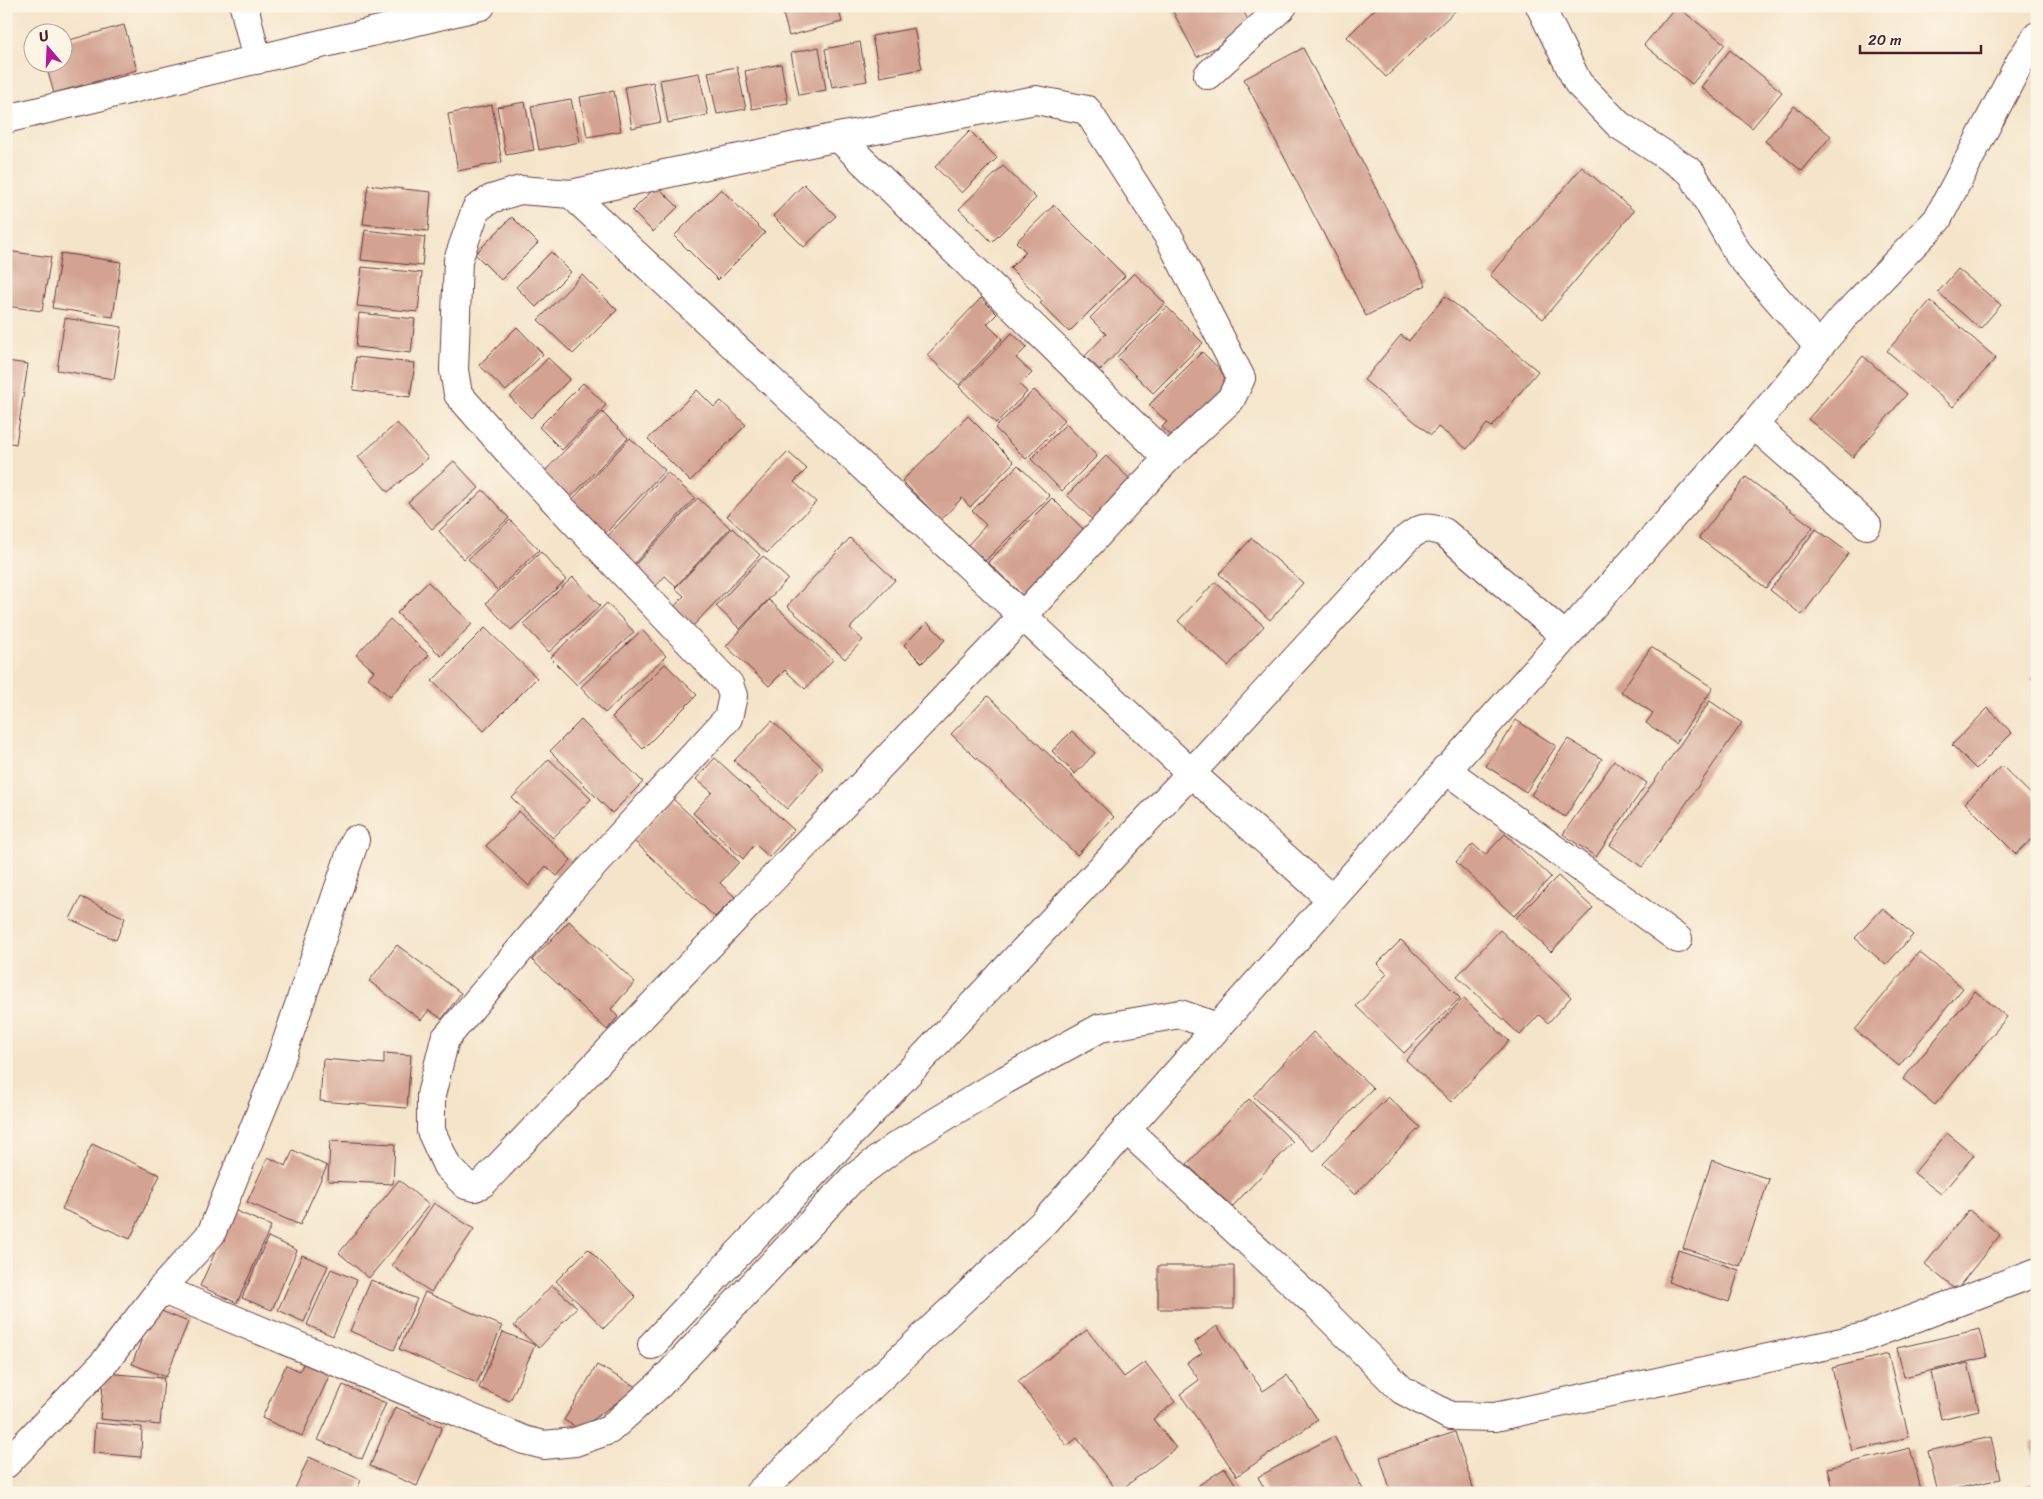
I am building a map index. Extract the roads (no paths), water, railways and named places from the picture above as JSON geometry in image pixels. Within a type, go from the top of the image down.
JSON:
[{"type":"street","points":[[244,6],[256,60]]},
{"type":"street","points":[[6,119],[256,60],[442,11],[481,6]]},
{"type":"street","points":[[1208,75],[1284,6]]},
{"type":"street","points":[[1540,6],[1578,83],[1619,125],[1691,172],[1740,255],[1819,347]]},
{"type":"street","points":[[759,1493],[1044,1221],[1445,769],[1754,425],[1843,318],[1937,220],[2029,69],[2037,36]]},
{"type":"street","points":[[1036,100],[1087,110],[1170,239],[1241,378],[1231,399],[1168,458],[1024,616],[483,1183],[475,1187],[466,1185],[447,1166],[431,1131],[431,1095],[445,1038],[567,894],[728,718],[733,696],[729,684],[516,459],[458,394],[454,370],[458,260],[476,209],[491,198],[520,190],[572,194],[838,137],[1036,100]]},
{"type":"street","points":[[838,137],[1168,458]]},
{"type":"street","points":[[572,194],[1191,773],[1331,899]]},
{"type":"street","points":[[1754,425],[1867,525]]},
{"type":"street","points":[[652,1345],[1191,773],[1406,538],[1420,528],[1432,528],[1444,532],[1565,636]]},
{"type":"street","points":[[1445,769],[1678,940]]},
{"type":"street","points":[[6,1464],[104,1363],[161,1289],[211,1234],[274,1079],[355,840]]},
{"type":"street","points":[[161,1289],[524,1440],[544,1445],[575,1442],[609,1430],[660,1384],[852,1179],[895,1147],[1005,1080],[1100,1028],[1180,1014],[1217,1027]]},
{"type":"street","points":[[1126,1129],[1320,1308],[1402,1390],[1450,1416],[1494,1417],[1865,1337],[2037,1272]]}]
